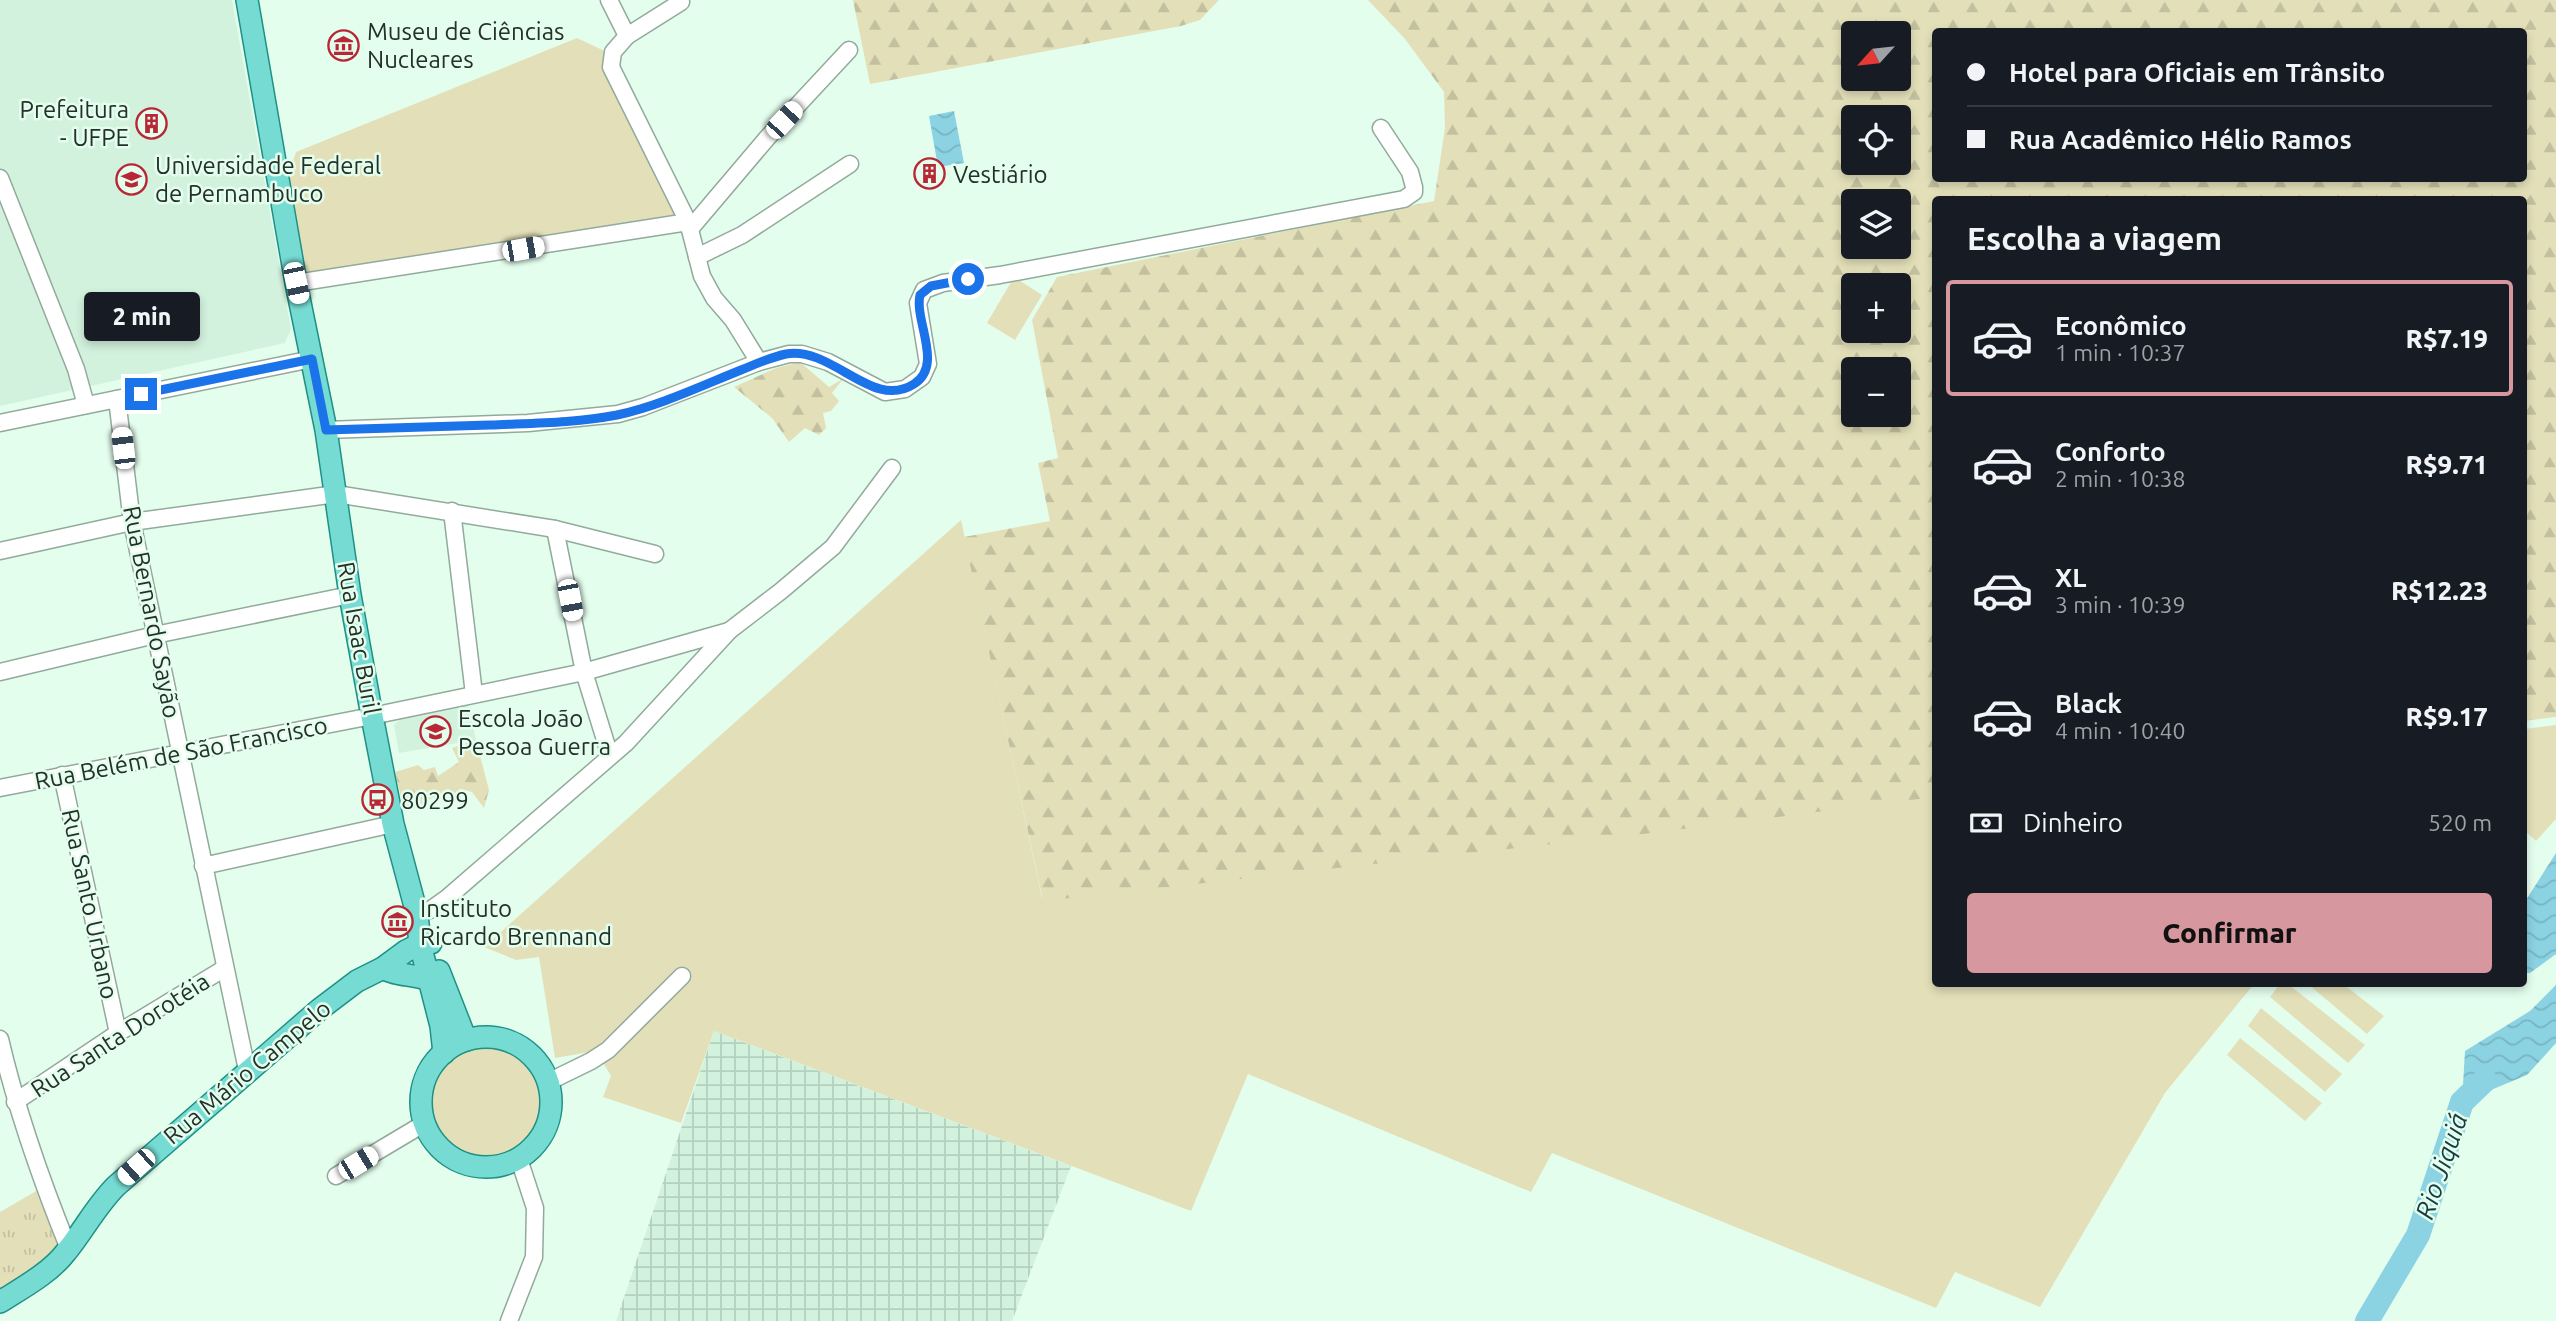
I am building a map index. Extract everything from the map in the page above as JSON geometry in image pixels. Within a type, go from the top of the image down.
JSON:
[{"type":"main road","name":"Rua Isaac Buril","points":[[247,0],[296,283],[326,430],[350,595],[372,716],[393,824],[417,914],[424,921],[429,980],[441,1026],[444,1053]]},
{"type":"main road","name":"Rua Isaac Buril","points":[[425,943],[466,1040]]},
{"type":"main road","name":"Rua Mário Campelo","points":[[0,1302],[42,1273],[69,1249],[92,1212],[116,1186],[247,1070],[357,981],[425,943]]},
{"type":"main road","points":[[383,968],[392,974],[408,974],[429,980]]},
{"type":"main road","points":[[491,1037],[515,1044],[535,1059],[548,1082],[551,1107],[545,1131],[519,1159],[495,1167],[469,1165],[447,1153],[430,1134],[422,1110],[428,1073],[444,1053],[466,1040],[491,1037]]},
{"type":"street","points":[[608,0],[627,36]]},
{"type":"street","points":[[681,2],[627,36],[613,52],[611,68],[689,226],[702,276],[714,298],[733,320],[759,362]]},
{"type":"street","points":[[296,283],[689,226],[849,50]]},
{"type":"street","points":[[326,430],[538,423],[618,414],[759,362],[789,354],[802,354],[828,362],[885,392],[905,389],[922,377],[928,365],[918,303],[920,295],[931,286],[1404,199],[1414,192],[1413,180],[1381,128]]},
{"type":"street","points":[[697,257],[742,235],[850,164]]},
{"type":"street","points":[[0,178],[76,369],[86,405]]},
{"type":"street","points":[[0,423],[312,359]]},
{"type":"street","name":"Rua Bernardo Sayão","points":[[117,399],[132,522],[247,1070]]},
{"type":"street","name":"Rua Belém de São Francisco","points":[[610,756],[626,743],[729,631],[833,547],[892,468]]},
{"type":"street","points":[[0,551],[132,522],[336,494],[555,529],[655,554]]},
{"type":"street","points":[[452,511],[474,694]]},
{"type":"street","points":[[417,914],[430,910],[447,898],[610,756],[584,672],[555,529]]},
{"type":"street","points":[[0,672],[155,635],[350,595]]},
{"type":"street","name":"Rua Belém de São Francisco","points":[[0,788],[584,672],[729,631]]},
{"type":"street","name":"Rua Santo Urbano","points":[[62,775],[118,1033]]},
{"type":"street","points":[[203,866],[393,824]]},
{"type":"street","name":"Rua Santa Dorotéia","points":[[15,1102],[118,1033],[225,968]]},
{"type":"street","points":[[548,1082],[608,1050],[682,976]]},
{"type":"street","points":[[0,1039],[34,1164],[69,1249]]},
{"type":"street","points":[[336,1176],[425,1123]]},
{"type":"street","points":[[509,1321],[534,1257],[535,1208],[519,1159]]},
{"type":"shaded area","name":"Universidade Federal de Pernambuco","points":[[0,0],[232,0],[291,329],[285,343],[0,406]]},
{"type":"shaded area","name":"Escola João Pessoa Guerra","points":[[467,700],[476,740],[399,753],[394,725],[406,714]]},
{"type":"shaded area","points":[[714,1031],[1071,1166],[1012,1321],[616,1321]]},
{"type":"green space","points":[[853,0],[1219,0],[1200,20],[1181,26],[870,84]]},
{"type":"green space","points":[[1368,0],[2556,0],[2556,717],[2527,721],[2527,196],[1932,196],[1932,797],[1651,833],[1043,901],[964,537],[1050,521],[1038,463],[1058,458],[1032,320],[1057,277],[1434,201],[1445,128],[1444,92],[1405,39]]},
{"type":"green space","points":[[577,38],[611,54],[683,201],[672,221],[296,283],[282,194],[296,152]]},
{"type":"green space","points":[[1014,277],[1042,295],[1015,340],[987,323]]},
{"type":"green space","points":[[800,362],[829,387],[844,378],[832,393],[839,401],[831,411],[823,413],[826,428],[819,435],[805,428],[789,442],[772,418],[734,387],[776,368]]},
{"type":"green space","points":[[961,520],[1042,898],[1932,794],[1932,987],[2252,987],[2165,1093],[2040,1307],[1955,1272],[1936,1308],[1552,1153],[1531,1192],[1248,1074],[1191,1211],[714,1031],[681,1123],[603,1097],[611,1076],[596,1051],[555,1058],[539,957],[516,960],[484,947]]},
{"type":"green space","points":[[2556,725],[2556,819],[2536,841],[2527,833],[2527,729]]},
{"type":"green space","points":[[476,740],[489,790],[484,808],[472,792],[460,789],[453,796],[446,789],[439,801],[434,797],[408,811],[403,806],[395,772],[418,765],[424,770],[435,767],[438,776],[459,762],[452,748]]},
{"type":"green space","points":[[2278,987],[2292,987],[2365,1045],[2348,1063],[2270,997]]},
{"type":"green space","points":[[2312,987],[2347,987],[2384,1016],[2367,1034]]},
{"type":"green space","points":[[2261,1008],[2342,1074],[2325,1092],[2248,1026]]},
{"type":"green space","points":[[2240,1038],[2322,1103],[2305,1121],[2227,1055]]},
{"type":"green space","points":[[486,1046],[507,1050],[526,1062],[538,1081],[542,1102],[538,1123],[526,1142],[507,1154],[486,1158],[465,1154],[446,1142],[434,1123],[430,1102],[434,1081],[446,1062],[465,1050]]},
{"type":"green space","points":[[38,1190],[61,1251],[0,1296],[0,1212]]},
{"type":"water","points":[[954,111],[964,163],[938,167],[929,116]]},
{"type":"water","points":[[2556,853],[2556,954],[2530,973],[2527,973],[2527,898]]},
{"type":"water","points":[[2556,985],[2556,1043],[2527,1075],[2462,1102],[2465,1051],[2530,1011]]},
{"type":"waterway","name":"Rio Jiquiá","points":[[2367,1321],[2418,1235],[2462,1102],[2485,1080]]},
{"type":"place","name":"Museu de Ciências Nucleares","points":[[344,45]]},
{"type":"place","name":"Prefeitura - UFPE","points":[[152,123]]},
{"type":"place","name":"Vestiário","points":[[930,174]]},
{"type":"place","name":"Universidade Federal de Pernambuco","points":[[132,179]]},
{"type":"place","name":"Escola João Pessoa Guerra","points":[[435,732]]},
{"type":"place","name":"80299","points":[[378,800]]},
{"type":"place","name":"Instituto Ricardo Brennand","points":[[397,922]]},
{"type":"route","points":[[141,394],[312,359],[326,430],[570,421],[618,414],[642,407],[759,362],[789,354],[802,354],[828,362],[885,392],[905,389],[916,383],[928,365],[918,303],[920,295],[931,286],[968,279]]}]
